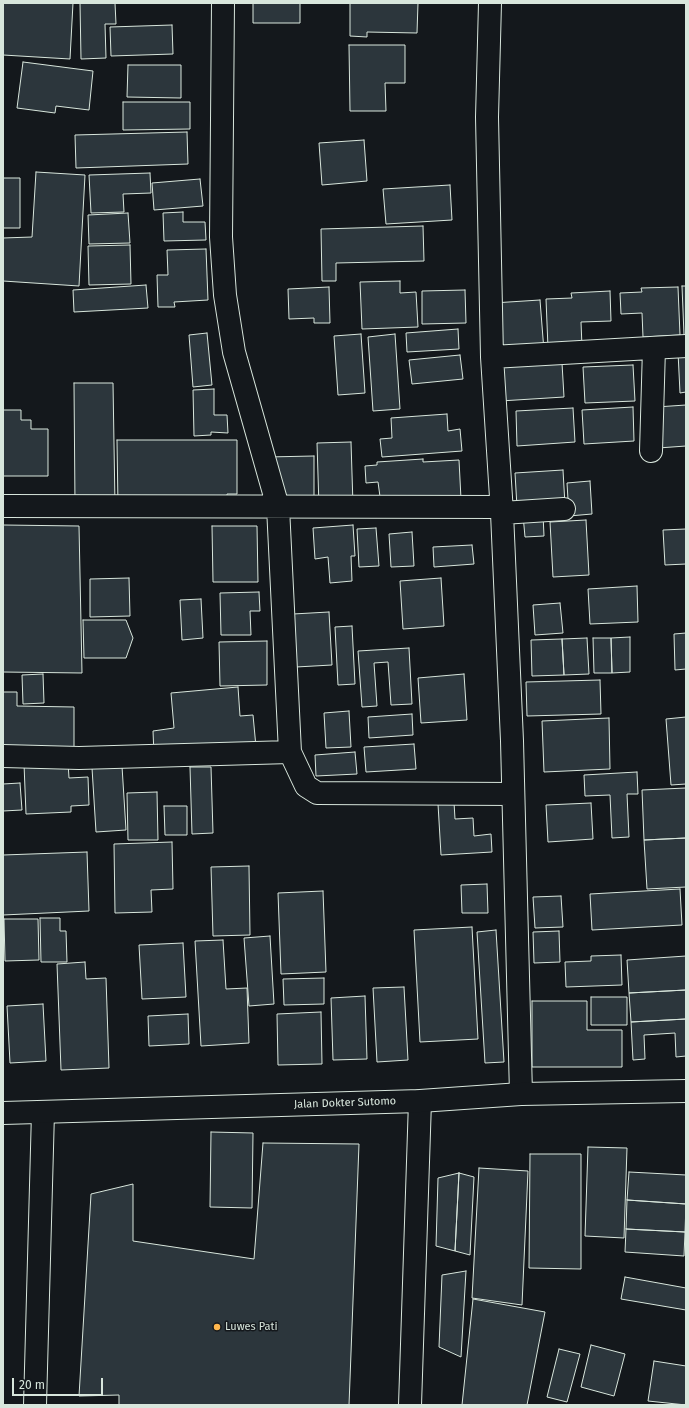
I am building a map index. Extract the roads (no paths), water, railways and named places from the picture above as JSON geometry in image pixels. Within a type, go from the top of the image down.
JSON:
[{"type":"street","points":[[223,3],[221,237],[225,295],[234,352],[278,507],[290,752],[306,786],[317,793],[512,794]]},
{"type":"street","points":[[490,3],[487,117],[492,357],[502,510],[521,1094]]},
{"type":"street","points":[[492,357],[686,346]]},
{"type":"street","points":[[651,451],[654,348]]},
{"type":"street","points":[[3,506],[278,507],[502,510],[564,509]]},
{"type":"street","points":[[3,756],[79,758],[290,752]]},
{"type":"street","name":"Jalan Dokter Sutomo","points":[[3,1112],[420,1101],[521,1094],[686,1091]]},
{"type":"street","points":[[410,1405],[420,1101]]},
{"type":"street","points":[[35,1405],[43,1112]]},
{"type":"place","name":"Luwes Pati","points":[[217,1327]]}]
